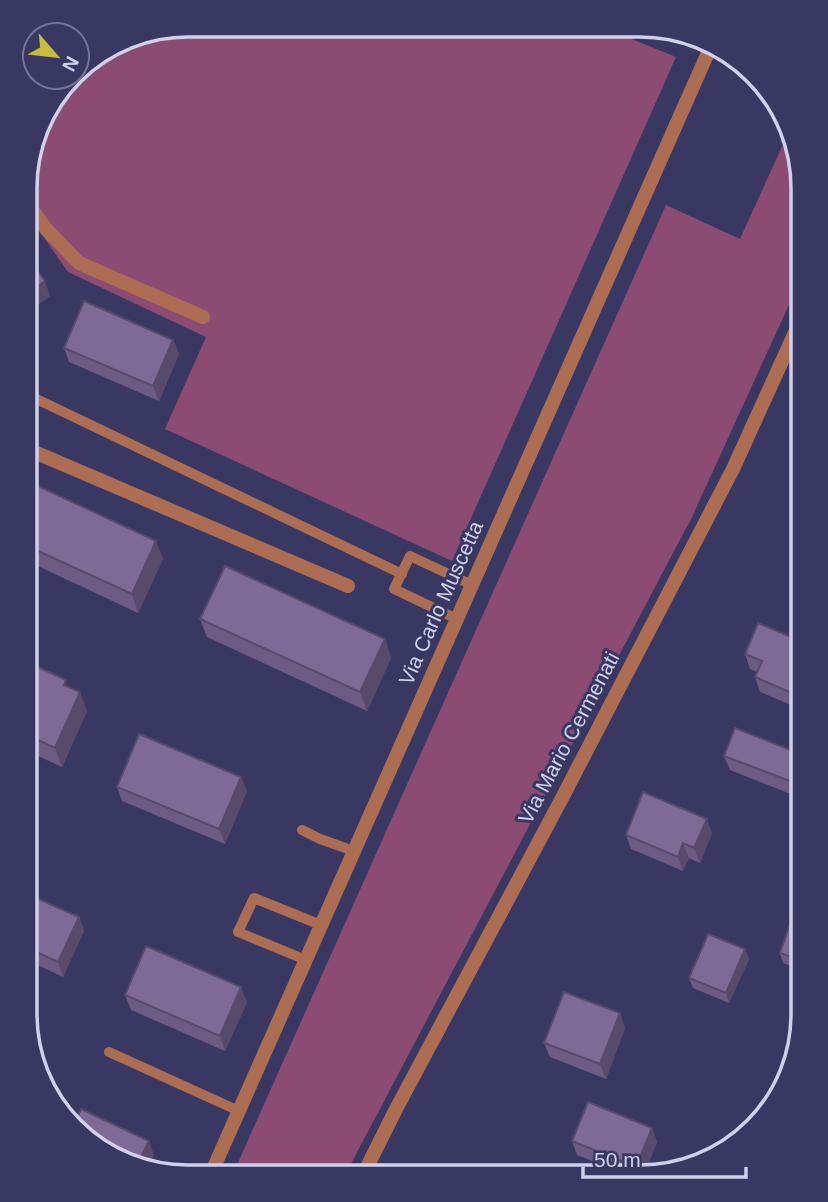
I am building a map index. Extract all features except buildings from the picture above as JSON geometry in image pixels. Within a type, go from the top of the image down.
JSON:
[{"type":"street","name":"Via Carlo Muscetta","points":[[215,1165],[708,53]]},
{"type":"street","points":[[37,216],[79,262],[203,317]]},
{"type":"street","name":"Via Mario Cermenati","points":[[368,1165],[733,469],[791,341]]},
{"type":"street","points":[[37,453],[348,586]]},
{"type":"lane","points":[[37,399],[402,574]]},
{"type":"lane","points":[[457,619],[394,589],[410,556],[472,585]]},
{"type":"lane","points":[[302,830],[354,851]]},
{"type":"lane","points":[[306,960],[239,932],[254,898],[321,925]]},
{"type":"lane","points":[[109,1052],[239,1111]]},
{"type":"shaded area","points":[[188,37],[627,37],[676,57],[452,561],[165,429],[206,337],[68,272],[37,228],[38,168],[48,130],[72,91],[91,91],[91,72],[112,57],[149,42]]},
{"type":"shaded area","points":[[784,142],[791,188],[791,300],[692,517],[350,1165],[237,1165],[666,205],[740,239]]}]
